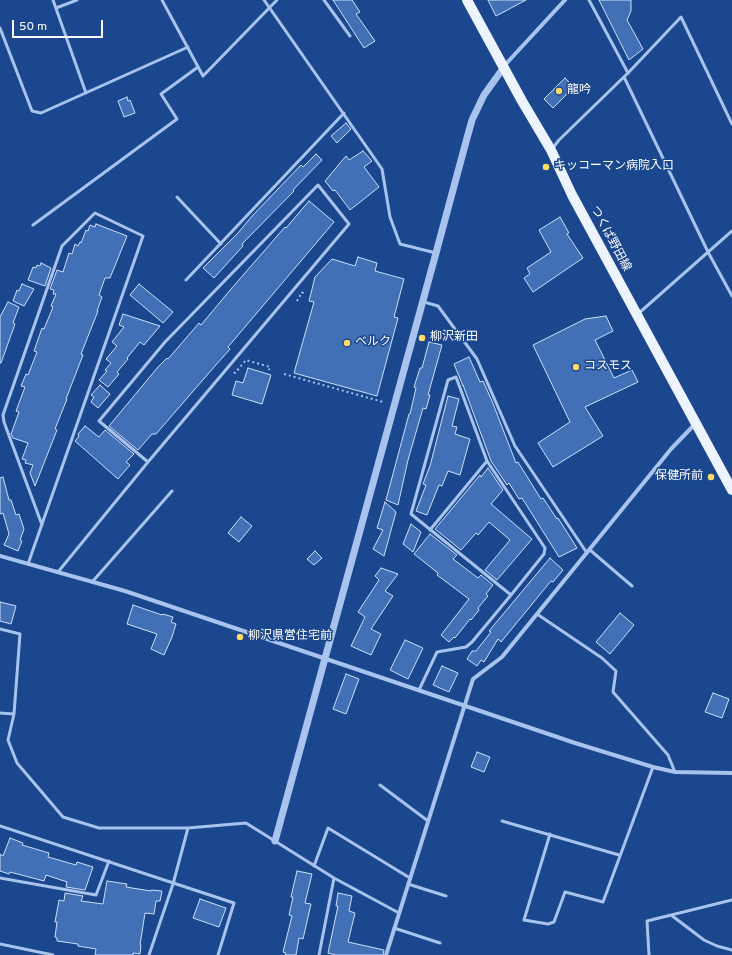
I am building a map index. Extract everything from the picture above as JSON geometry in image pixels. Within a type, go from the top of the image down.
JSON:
[{"type":"main road","name":"つくば野田線","points":[[467,0],[522,101],[551,150],[572,195],[732,490]]},
{"type":"street","points":[[275,841],[472,120],[484,95],[504,67],[565,0]]},
{"type":"street","points":[[386,955],[473,679],[502,657],[671,449],[696,424]]},
{"type":"street","points":[[0,556],[93,581],[575,743],[653,767],[675,772],[732,773]]},
{"type":"lane","points":[[53,0],[86,93]]},
{"type":"lane","points":[[56,8],[77,0]]},
{"type":"lane","points":[[162,0],[203,76],[277,0]]},
{"type":"lane","points":[[264,0],[382,169],[390,217],[400,244],[436,253]]},
{"type":"lane","points":[[324,0],[350,36]]},
{"type":"lane","points":[[589,0],[628,73]]},
{"type":"lane","points":[[551,150],[559,140],[628,73],[681,17],[732,124]]},
{"type":"lane","points":[[0,28],[32,111],[41,113],[188,46]]},
{"type":"lane","points":[[33,224],[177,119],[161,94],[198,67]]},
{"type":"lane","points":[[624,77],[708,252],[732,296]]},
{"type":"lane","points":[[186,280],[344,113]]},
{"type":"lane","points":[[58,572],[148,462],[349,224],[318,185],[165,342],[100,421],[148,462]]},
{"type":"lane","points":[[177,196],[221,244]]},
{"type":"lane","points":[[28,564],[42,525],[143,236],[96,213],[62,246],[3,415],[4,422],[42,525]]},
{"type":"lane","points":[[637,315],[732,231]]},
{"type":"lane","points":[[422,302],[438,306],[477,359],[515,446],[588,552],[632,586]]},
{"type":"lane","points":[[419,690],[437,652],[466,647],[472,642],[511,596],[544,554],[545,548],[487,461],[456,377],[448,380],[411,514],[511,596]]},
{"type":"lane","points":[[430,530],[487,461]]},
{"type":"lane","points":[[93,581],[172,491]]},
{"type":"lane","points":[[537,614],[602,658],[616,671],[613,692],[668,755],[675,772]]},
{"type":"lane","points":[[0,629],[20,634],[14,714],[8,740],[17,763],[62,817],[99,828],[188,828],[246,823],[334,878],[399,913]]},
{"type":"lane","points":[[0,713],[14,714]]},
{"type":"lane","points":[[550,834],[524,920],[548,924],[554,922],[565,892],[603,902],[619,855],[653,767]]},
{"type":"lane","points":[[380,785],[428,821]]},
{"type":"lane","points":[[502,821],[619,855]]},
{"type":"lane","points":[[0,826],[109,861],[234,904],[218,955]]},
{"type":"lane","points":[[148,955],[173,884],[188,828]]},
{"type":"lane","points":[[314,866],[328,828],[410,878]]},
{"type":"lane","points":[[0,878],[96,895],[109,861]]},
{"type":"lane","points":[[319,955],[334,878]]},
{"type":"lane","points":[[408,884],[446,896]]},
{"type":"lane","points":[[649,955],[647,921],[732,900]]},
{"type":"lane","points":[[671,915],[704,940],[717,946],[732,950]]},
{"type":"lane","points":[[394,928],[440,943]]},
{"type":"lane","points":[[0,944],[53,955]]},
{"type":"path","points":[[229,367],[235,373],[246,360],[270,367],[269,370]]},
{"type":"path","points":[[284,374],[383,402]]},
{"type":"building","points":[[333,0],[352,0],[360,12],[356,14],[375,41],[364,48]]},
{"type":"building","points":[[488,0],[526,0],[496,16]]},
{"type":"building","points":[[599,0],[631,0],[631,11],[627,20],[643,49],[629,60]]},
{"type":"building","points":[[565,78],[574,87],[553,108],[544,99]]},
{"type":"building","points":[[127,97],[128,101],[130,100],[135,113],[124,117],[118,101]]},
{"type":"building","points":[[346,123],[351,129],[337,143],[331,136]]},
{"type":"building","points":[[363,151],[372,161],[364,167],[379,187],[350,210],[335,190],[333,191],[325,181],[346,156],[349,160]]},
{"type":"building","points":[[316,154],[322,160],[242,244],[243,246],[214,278],[203,268],[238,233],[253,215],[301,165],[303,167]]},
{"type":"building","points":[[309,201],[334,222],[228,347],[230,349],[156,434],[152,434],[138,450],[109,426],[158,367],[167,358],[168,359],[199,323],[201,325]]},
{"type":"building","points":[[560,217],[569,233],[567,234],[583,258],[533,292],[524,278],[530,274],[527,268],[551,252],[539,230]]},
{"type":"building","points":[[96,224],[127,236],[110,278],[105,278],[99,295],[102,297],[98,311],[81,354],[83,355],[55,429],[57,430],[35,486],[30,473],[33,465],[25,463],[26,460],[22,459],[28,443],[13,438],[11,434],[19,412],[16,411],[25,387],[21,386],[26,374],[28,375],[37,352],[34,351],[42,328],[44,329],[53,307],[51,306],[56,294],[53,294],[54,290],[50,289],[57,270],[63,272],[69,253],[72,254],[75,244],[78,246],[80,242],[81,243],[86,230],[88,231],[90,225],[95,227]]},
{"type":"building","name":"ベルク","points":[[358,257],[377,263],[375,271],[404,279],[394,317],[398,318],[377,396],[294,373],[314,302],[309,301],[315,277],[332,259],[355,266]]},
{"type":"building","points":[[41,263],[51,268],[45,286],[28,280],[33,267],[36,268],[37,265],[40,266]]},
{"type":"building","points":[[22,284],[34,289],[24,306],[13,301],[17,290],[19,291]]},
{"type":"building","points":[[139,284],[173,312],[163,323],[130,295]]},
{"type":"building","points":[[8,302],[19,307],[13,323],[15,324],[0,363],[0,317]]},
{"type":"building","points":[[123,314],[160,326],[144,345],[140,342],[117,372],[119,374],[108,387],[99,380],[107,371],[105,370],[111,363],[106,359],[117,346],[112,342],[124,327],[119,325]]},
{"type":"building","points":[[606,316],[613,331],[595,340],[614,378],[632,370],[638,382],[585,407],[603,436],[553,467],[538,443],[570,422],[533,345],[585,319]]},
{"type":"building","points":[[429,342],[442,345],[428,395],[430,395],[426,409],[423,408],[408,460],[398,505],[386,500],[410,414],[416,388],[414,387],[420,368],[422,368]]},
{"type":"building","points":[[469,357],[480,382],[483,381],[492,401],[516,463],[518,462],[541,499],[543,498],[557,519],[558,518],[577,548],[559,557],[522,498],[519,499],[509,483],[507,485],[491,461],[454,364]]},
{"type":"building","points":[[248,368],[271,375],[262,404],[232,395],[236,381],[243,383]]},
{"type":"building","points":[[100,385],[110,394],[98,408],[91,402],[94,397],[91,395]]},
{"type":"building","points":[[448,396],[459,399],[452,426],[457,427],[455,434],[470,439],[460,475],[448,471],[442,486],[439,485],[427,515],[416,511],[426,485],[423,484],[430,466]]},
{"type":"building","points":[[85,426],[99,437],[105,430],[134,454],[126,462],[130,465],[118,479],[75,441],[79,436],[78,434]]},
{"type":"building","points":[[488,468],[503,490],[491,504],[532,539],[497,580],[485,570],[510,540],[489,522],[478,535],[476,533],[461,550],[435,529],[480,475],[481,477]]},
{"type":"building","points":[[3,477],[9,500],[11,500],[16,515],[19,514],[24,529],[20,540],[22,541],[18,551],[4,545],[9,534],[3,513],[0,514],[0,478]]},
{"type":"building","points":[[385,502],[396,512],[384,556],[373,549],[383,530],[377,528]]},
{"type":"building","points":[[241,517],[252,526],[239,542],[228,533]]},
{"type":"building","points":[[411,524],[421,532],[413,552],[403,544]]},
{"type":"building","points":[[430,534],[457,555],[453,559],[478,578],[481,575],[493,585],[486,594],[488,596],[478,608],[479,610],[455,638],[454,637],[449,642],[441,635],[469,599],[437,575],[438,573],[414,554]]},
{"type":"building","points":[[315,551],[322,558],[314,565],[307,559]]},
{"type":"building","points":[[550,558],[563,570],[553,582],[551,581],[501,642],[498,639],[484,662],[481,660],[477,666],[467,659],[472,651],[476,651],[491,632],[489,631]]},
{"type":"building","points":[[381,568],[398,574],[385,591],[393,596],[371,629],[381,634],[371,655],[351,646],[365,617],[358,612],[379,580],[375,576]]},
{"type":"building","points":[[0,602],[16,606],[11,624],[0,621]]},
{"type":"building","points":[[133,605],[162,615],[173,617],[171,622],[176,624],[164,655],[151,649],[157,634],[127,624]]},
{"type":"building","points":[[620,613],[634,625],[610,654],[596,642]]},
{"type":"building","points":[[405,640],[423,648],[408,679],[390,670]]},
{"type":"building","points":[[442,666],[458,673],[449,692],[433,685]]},
{"type":"building","points":[[346,674],[359,679],[346,714],[333,709]]},
{"type":"building","points":[[713,693],[729,699],[722,718],[705,712]]},
{"type":"building","points":[[477,752],[490,757],[484,772],[471,767]]},
{"type":"building","points":[[10,838],[23,843],[22,845],[49,853],[48,857],[76,865],[77,862],[93,867],[85,890],[66,887],[67,882],[46,875],[44,881],[10,872],[9,874],[0,871],[0,854],[3,856]]},
{"type":"building","points":[[297,871],[312,874],[305,903],[311,904],[303,939],[299,938],[296,955],[285,955],[286,953],[283,952],[292,916],[289,915],[293,897],[291,897]]},
{"type":"building","points":[[107,881],[127,884],[126,887],[151,891],[162,891],[160,901],[156,901],[154,914],[145,913],[140,954],[95,955],[96,949],[78,946],[78,944],[57,941],[57,938],[55,937],[57,922],[55,922],[59,900],[64,901],[65,893],[83,896],[81,901],[103,904]]},
{"type":"building","points":[[338,893],[352,896],[349,911],[355,913],[348,942],[384,950],[383,955],[336,955],[328,953],[338,906],[336,906]]},
{"type":"building","points":[[200,899],[226,908],[219,927],[193,918]]},
{"type":"place","name":"龍吟","points":[[559,91]]},
{"type":"place","name":"キッコーマン病院入口","points":[[546,167]]},
{"type":"place","name":"柳沢新田","points":[[422,338]]},
{"type":"place","name":"ベルク","points":[[347,343]]},
{"type":"place","name":"コスモス","points":[[576,367]]},
{"type":"place","name":"保健所前","points":[[711,477]]},
{"type":"place","name":"柳沢県営住宅前","points":[[240,637]]}]
